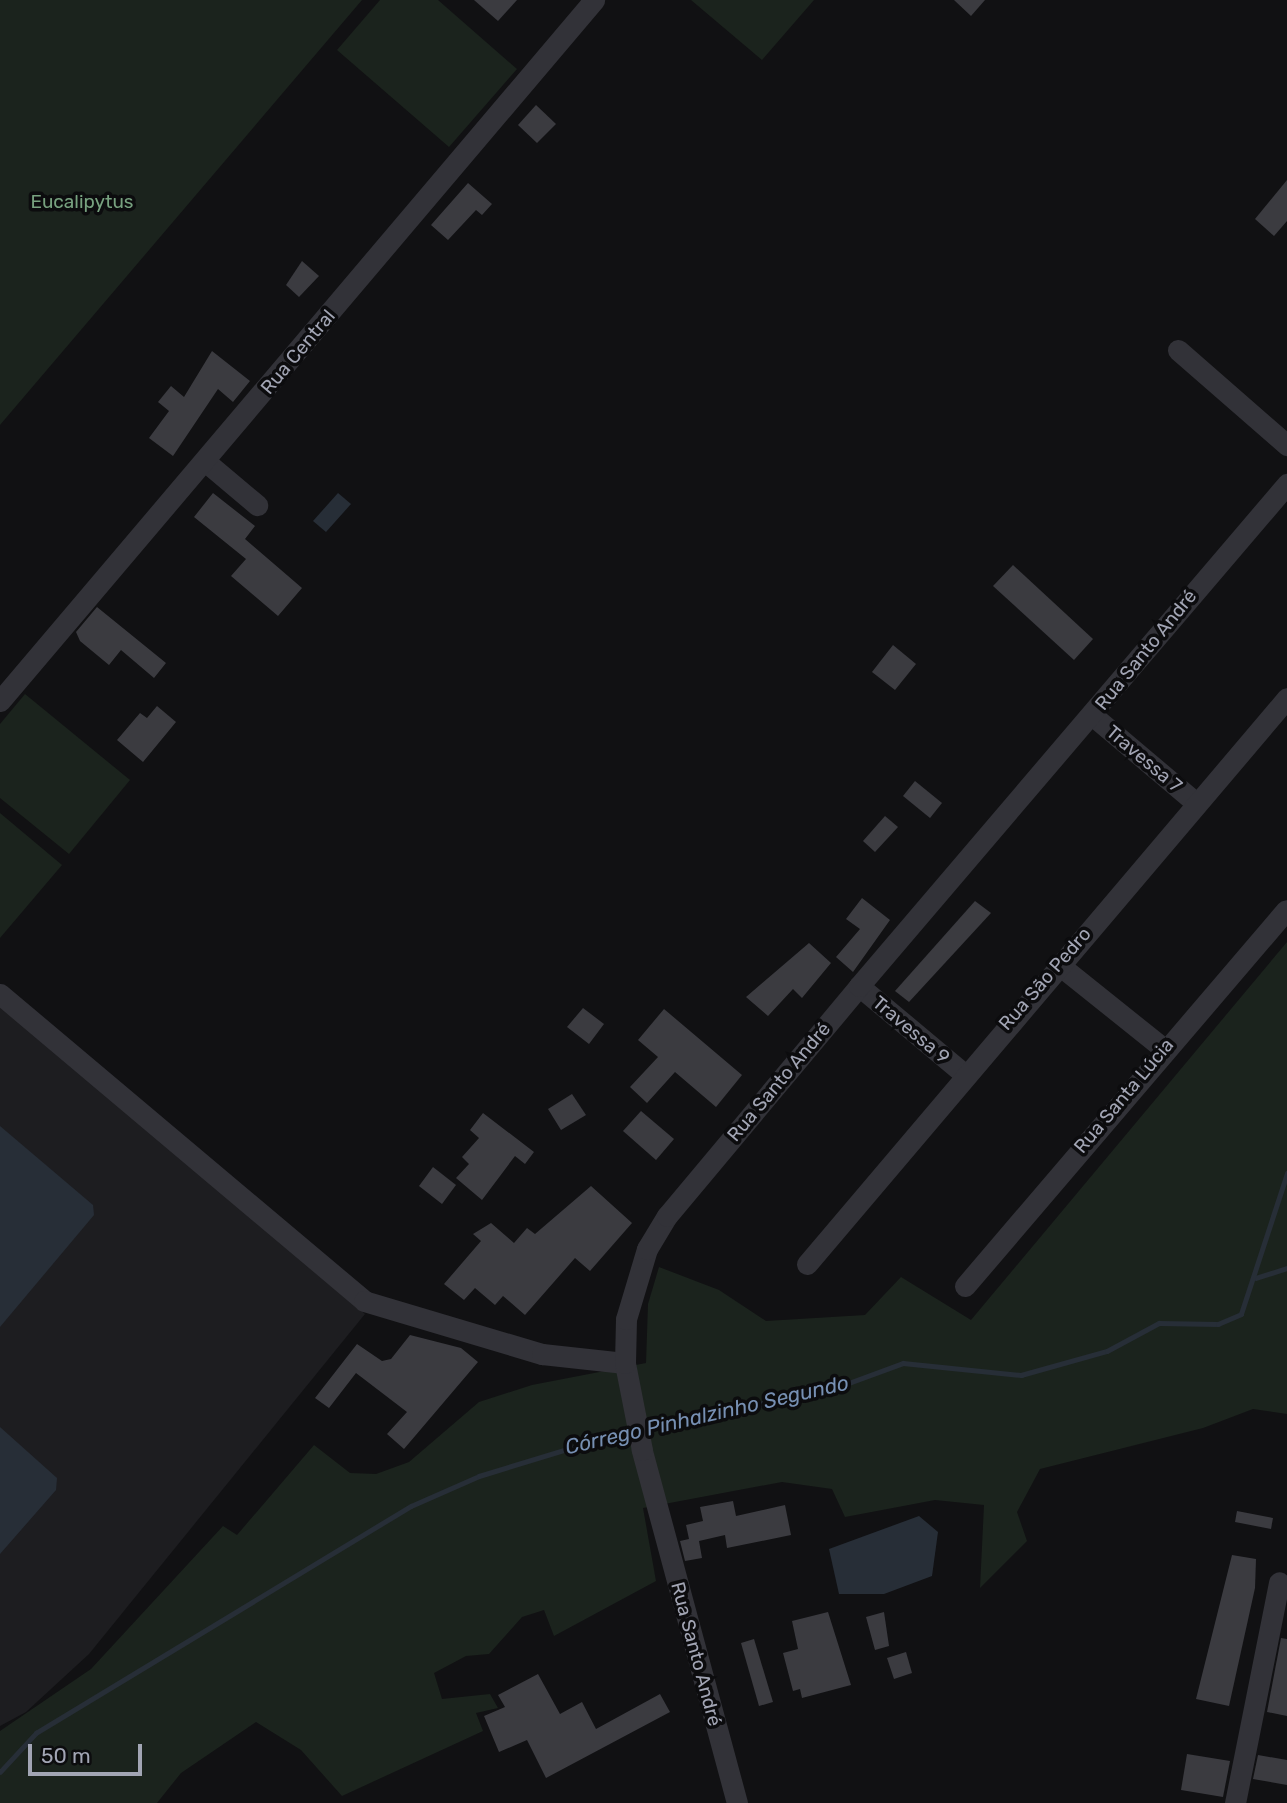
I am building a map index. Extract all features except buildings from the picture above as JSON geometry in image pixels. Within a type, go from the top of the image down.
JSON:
[{"type":"street","name":"Rua Central","points":[[0,701],[206,462],[594,0]]},
{"type":"street","points":[[1178,350],[1287,444]]},
{"type":"street","points":[[206,462],[257,505]]},
{"type":"street","name":"Rua Santo André","points":[[737,1803],[632,1404],[625,1363],[637,1276],[667,1216],[859,986],[1287,484]]},
{"type":"street","name":"Rua São Pedro","points":[[807,1264],[963,1073],[1287,698]]},
{"type":"street","name":"Travessa 7","points":[[1092,715],[1196,803]]},
{"type":"street","name":"Rua Santa Lúcia","points":[[965,1286],[1163,1048],[1286,910]]},
{"type":"street","points":[[1058,964],[1163,1048]]},
{"type":"street","name":"Travessa 9","points":[[859,986],[963,1073]]},
{"type":"street","points":[[0,994],[364,1301],[542,1354],[625,1363]]},
{"type":"street","points":[[1235,1803],[1279,1582]]},
{"type":"shaded area","points":[[338,493],[351,504],[326,532],[313,521]]},
{"type":"shaded area","points":[[0,1004],[365,1314],[89,1654],[26,1712],[0,1726]]},
{"type":"shaded area","points":[[0,1126],[93,1205],[94,1215],[0,1327]]},
{"type":"shaded area","points":[[0,1427],[57,1478],[56,1490],[0,1554]]},
{"type":"shaded area","points":[[919,1516],[938,1532],[932,1576],[884,1594],[839,1594],[829,1549]]},
{"type":"green space","name":"Eucalipytus","points":[[0,0],[362,0],[0,425]]},
{"type":"green space","points":[[380,0],[438,0],[517,69],[449,147],[337,50]]},
{"type":"green space","points":[[691,0],[814,0],[762,60]]},
{"type":"green space","points":[[25,694],[130,780],[69,854],[0,798],[0,724]]},
{"type":"green space","points":[[0,813],[62,865],[0,938]]},
{"type":"green space","points":[[1287,942],[1287,1414],[1253,1409],[1203,1428],[1040,1469],[1017,1512],[1027,1541],[980,1588],[984,1505],[935,1500],[845,1517],[832,1489],[782,1482],[643,1508],[656,1581],[554,1636],[544,1610],[522,1617],[489,1654],[466,1656],[434,1673],[442,1699],[490,1694],[498,1708],[476,1713],[483,1731],[342,1796],[301,1750],[256,1722],[181,1773],[157,1803],[0,1803],[0,1731],[91,1669],[223,1526],[237,1535],[314,1445],[350,1473],[376,1474],[409,1462],[479,1402],[532,1385],[646,1363],[648,1304],[659,1267],[719,1290],[766,1321],[865,1315],[901,1277],[971,1320]]},
{"type":"waterway","name":"Córrego Pinhalzinho Segundo","points":[[645,1426],[827,1391],[903,1363],[1021,1375],[1107,1351],[1159,1323],[1218,1324],[1241,1314],[1287,1173]]},
{"type":"waterway","points":[[1256,1278],[1287,1268]]},
{"type":"waterway","name":"Córrego Pinhalzinho Segundo","points":[[0,1772],[36,1733],[411,1506],[479,1476],[633,1429]]}]
